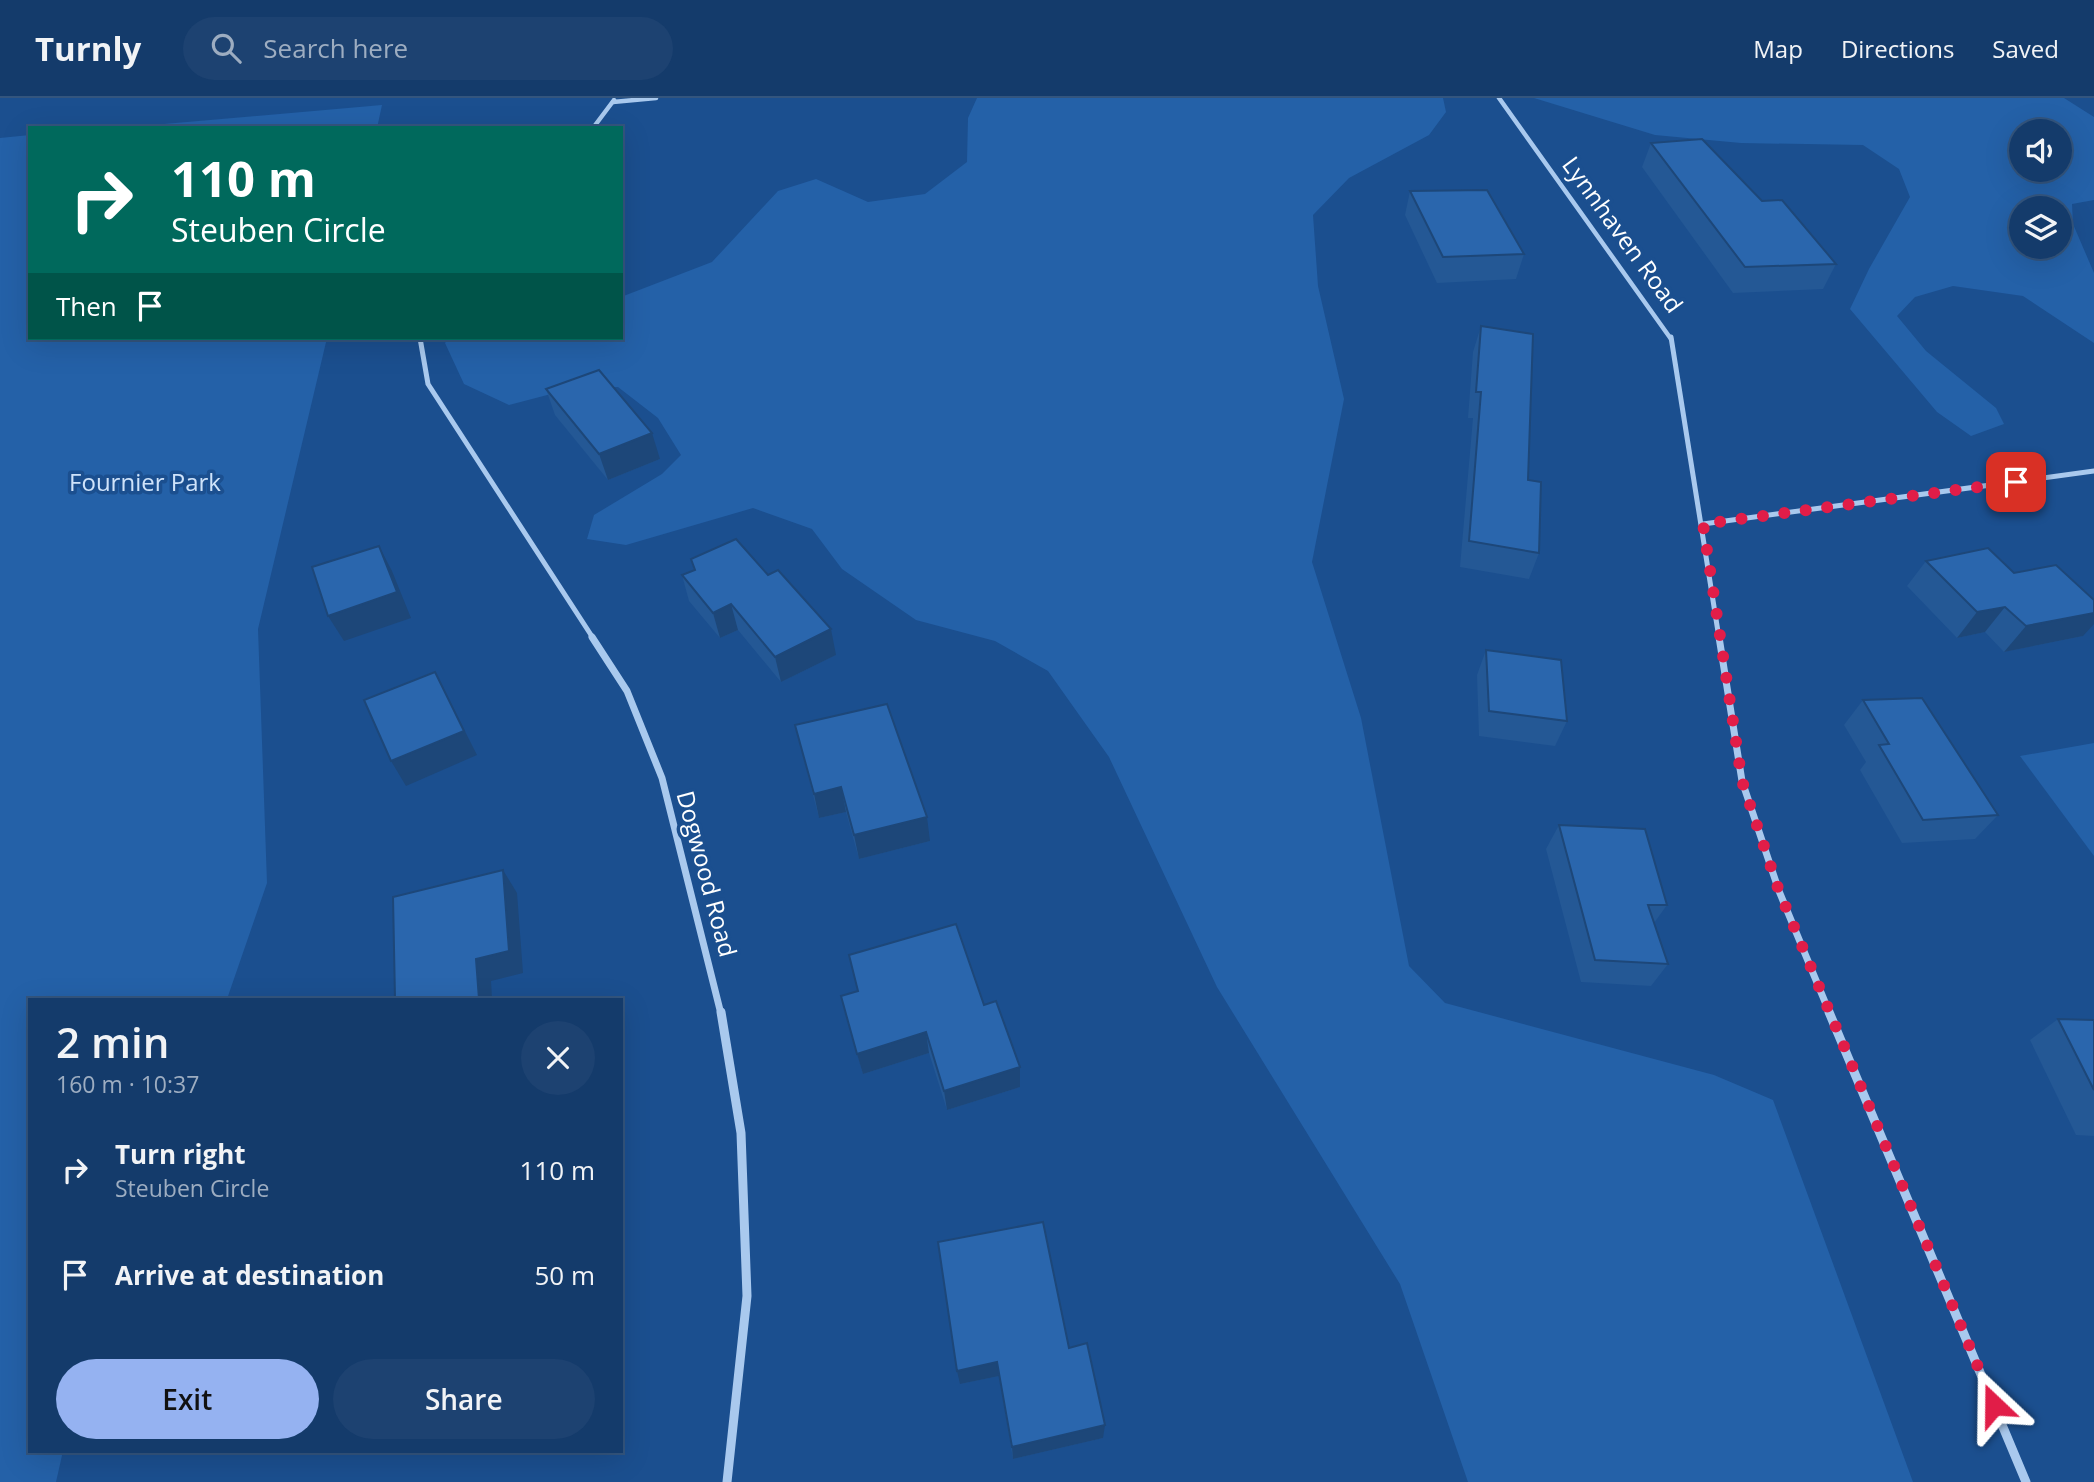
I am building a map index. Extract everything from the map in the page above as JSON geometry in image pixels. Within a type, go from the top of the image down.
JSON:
[{"type":"street","points":[[594,126],[614,100],[656,98]]},
{"type":"street","name":"Lynnhaven Road","points":[[1499,98],[1671,336],[1742,781],[1779,891],[2026,1482]]},
{"type":"street","name":"Dogwood Road","points":[[420,340],[428,384],[627,691],[662,778],[718,997],[741,1133],[747,1296],[727,1482]]},
{"type":"street","points":[[1703,524],[2094,471]]},
{"type":"green space","points":[[977,98],[1443,98],[1446,112],[1429,135],[1349,178],[1313,215],[1318,286],[1344,399],[1312,562],[1361,718],[1409,966],[1445,1003],[1714,1075],[1773,1100],[1913,1482],[1468,1482],[1400,1284],[1217,987],[1109,757],[1048,671],[995,641],[916,620],[842,569],[812,529],[753,508],[626,545],[587,539],[594,515],[662,474],[681,455],[658,418],[618,387],[574,388],[509,405],[464,384],[445,343],[447,340],[623,340],[623,296],[712,262],[778,191],[816,179],[868,202],[925,194],[967,162],[968,118]]},
{"type":"green space","points":[[1534,98],[2064,98],[2094,117],[2094,200],[2072,204],[2073,224],[2094,273],[2094,343],[2023,296],[1953,286],[1915,297],[1897,316],[1926,351],[1996,408],[2004,424],[1971,436],[1937,412],[1850,309],[1869,269],[1910,197],[1899,169],[1863,145],[1741,143],[1655,135]]},
{"type":"green space","points":[[382,105],[377,126],[141,126]]},
{"type":"green space","name":"Fournier Park","points":[[28,135],[28,340],[327,340],[258,629],[267,883],[227,998],[28,998],[28,1453],[63,1453],[56,1482],[0,1482],[0,138]]},
{"type":"green space","points":[[2094,743],[2094,856],[2020,756]]},
{"type":"building","points":[[1702,139],[1762,201],[1782,200],[1836,264],[1745,267],[1651,143]]},
{"type":"building","points":[[1487,190],[1524,254],[1443,257],[1410,191]]},
{"type":"building","points":[[1481,326],[1533,334],[1528,480],[1541,482],[1539,553],[1469,541],[1481,392],[1476,392]]},
{"type":"building","points":[[599,370],[652,433],[599,454],[546,389]]},
{"type":"building","points":[[736,539],[768,575],[778,570],[831,629],[775,657],[731,604],[713,613],[682,575],[695,570],[691,559]]},
{"type":"building","points":[[379,546],[397,592],[328,616],[312,567]]},
{"type":"building","points":[[1988,548],[2014,573],[2056,565],[2094,600],[2094,613],[2026,626],[2005,607],[1977,612],[1926,561]]},
{"type":"building","points":[[1486,650],[1561,660],[1567,721],[1489,711]]},
{"type":"building","points":[[435,672],[464,731],[391,761],[364,700]]},
{"type":"building","points":[[1922,698],[1998,815],[1923,820],[1879,745],[1889,744],[1863,700]]},
{"type":"building","points":[[887,704],[927,817],[854,835],[841,787],[814,794],[795,725]]},
{"type":"building","points":[[1559,825],[1645,829],[1667,905],[1648,905],[1668,964],[1595,960]]},
{"type":"building","points":[[503,870],[509,951],[476,959],[479,998],[395,998],[393,897]]},
{"type":"building","points":[[956,924],[984,1005],[996,1001],[1020,1067],[944,1091],[926,1032],[857,1054],[841,996],[858,991],[849,955]]},
{"type":"building","points":[[2058,1019],[2094,1020],[2094,1090]]},
{"type":"building","points":[[1043,1222],[1069,1348],[1087,1343],[1105,1425],[1012,1447],[997,1362],[957,1371],[938,1242]]},
{"type":"route","points":[[1994,1405],[1779,891],[1742,781],[1703,524],[2016,482]]}]
